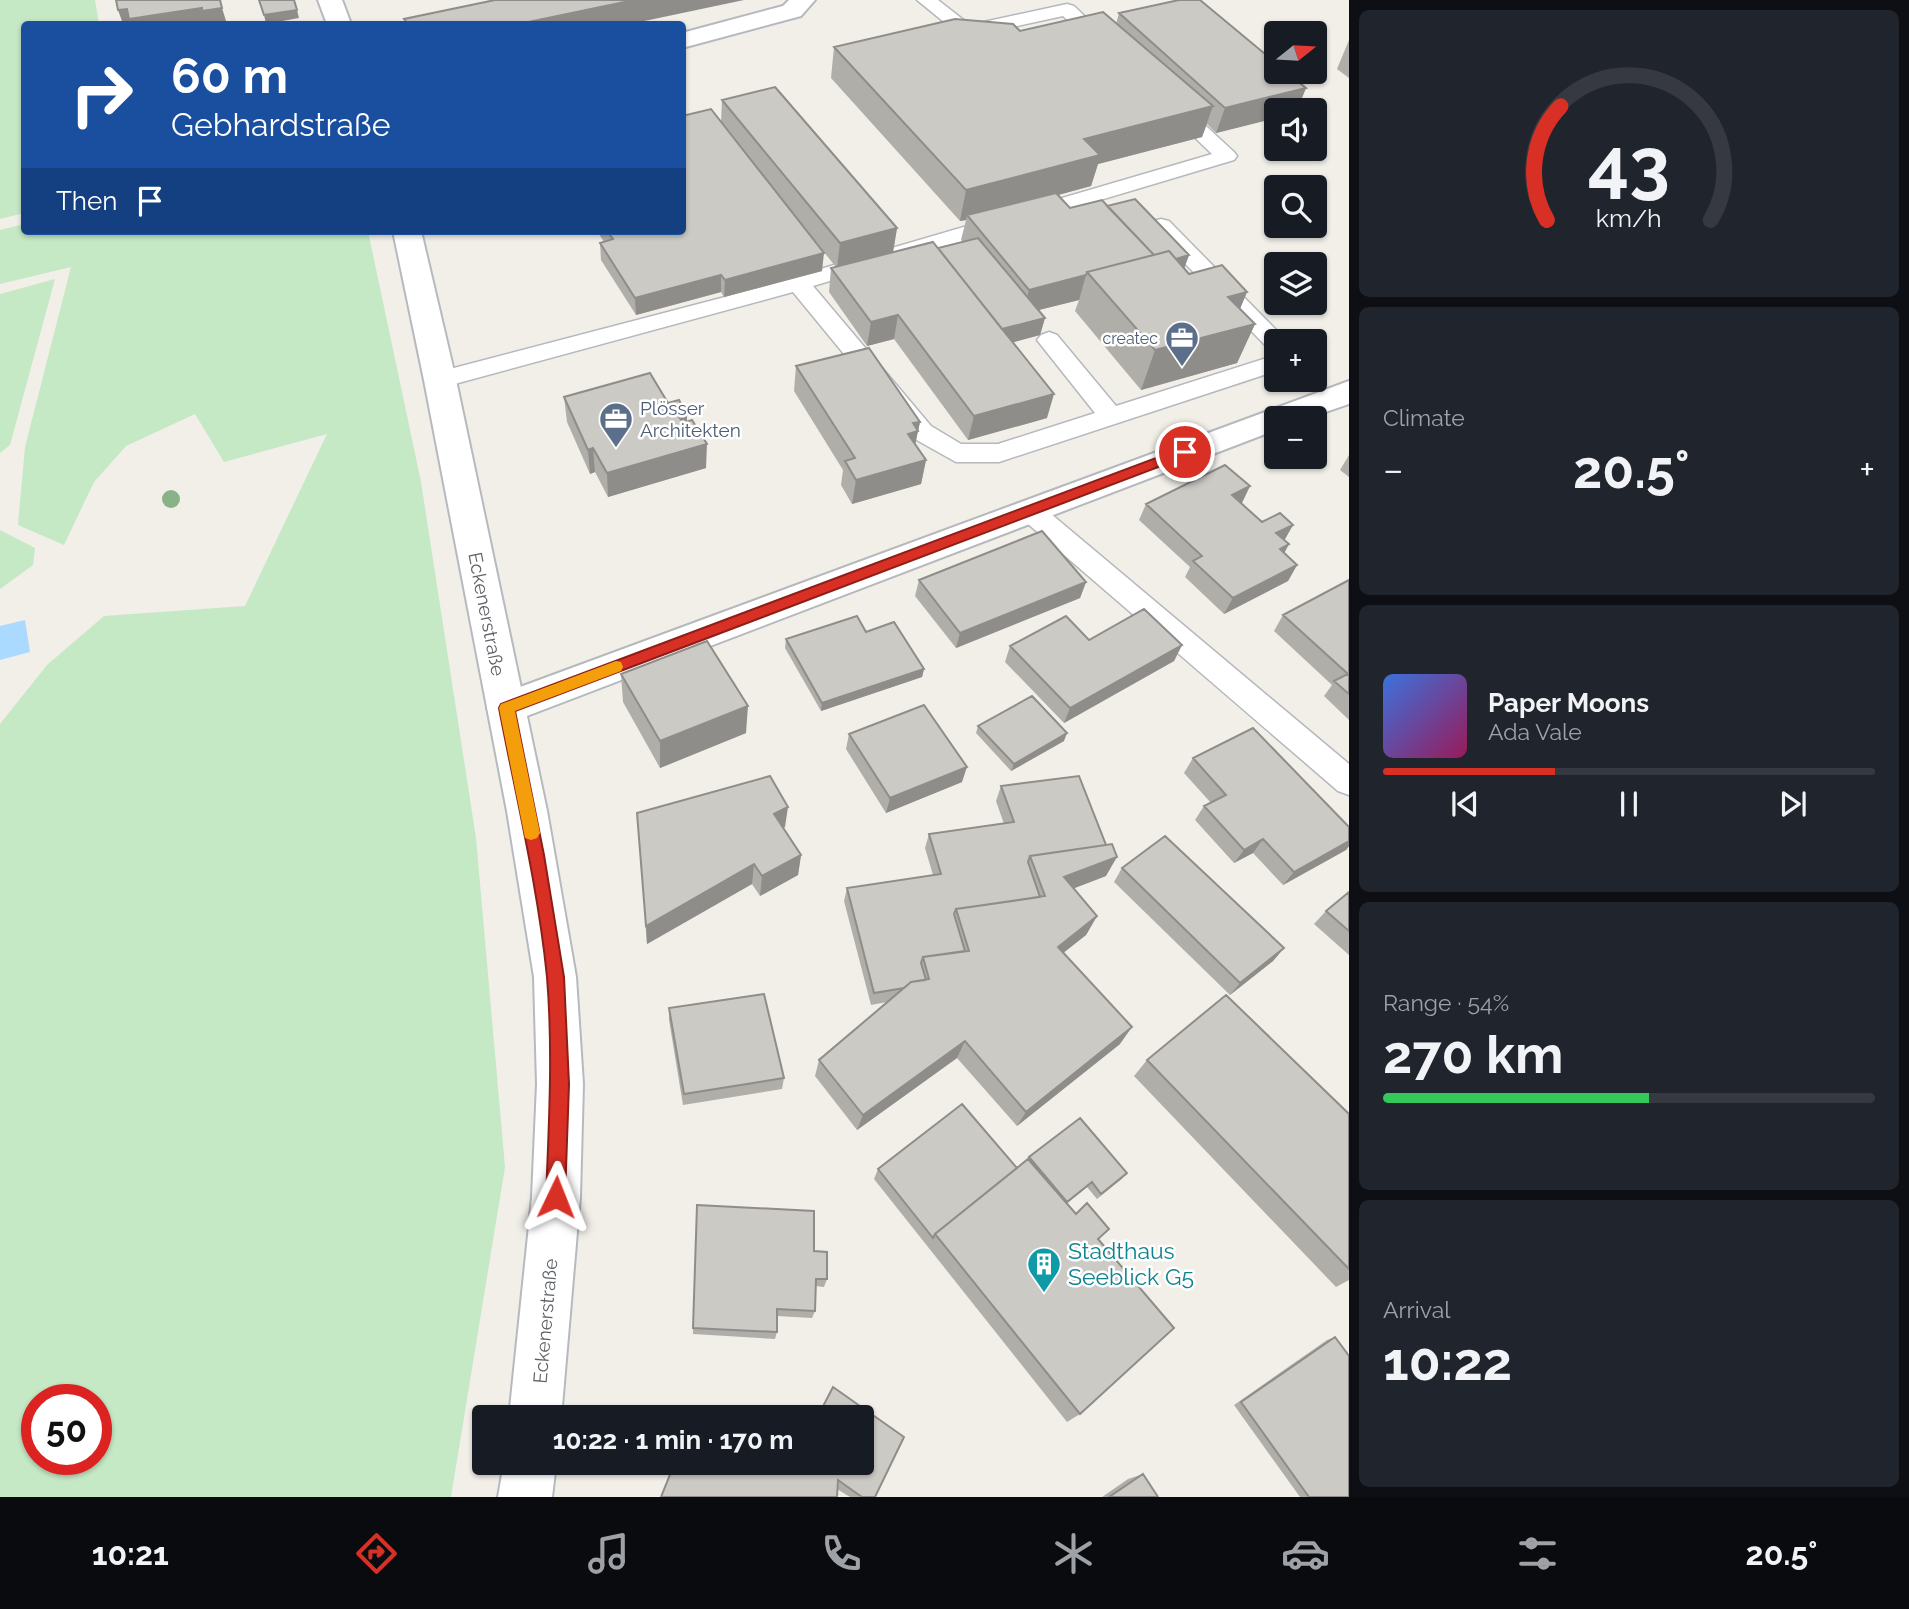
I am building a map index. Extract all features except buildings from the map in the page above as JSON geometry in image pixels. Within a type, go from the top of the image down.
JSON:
[{"type":"main road","points":[[330,0],[338,21]]},
{"type":"main road","points":[[686,40],[792,11],[803,0]]},
{"type":"main road","name":"Eckenerstraße","points":[[408,235],[440,380],[536,855],[555,977],[560,1084],[555,1209],[537,1405]]},
{"type":"main road","points":[[1310,406],[1349,392]]},
{"type":"main road","points":[[506,708],[1264,422]]},
{"type":"main road","points":[[526,1497],[529,1475]]},
{"type":"lane","points":[[926,0],[967,32],[1067,10],[1117,56]]},
{"type":"lane","points":[[440,380],[797,283],[1227,156],[1157,92]]},
{"type":"lane","points":[[1122,187],[1264,332]]},
{"type":"lane","points":[[797,283],[922,432],[956,453],[999,453],[1264,367]]},
{"type":"lane","points":[[1049,340],[1111,416]]},
{"type":"lane","points":[[1029,510],[1349,782]]},
{"type":"green space","points":[[0,0],[95,0],[98,21],[21,21],[21,214],[0,219]]},
{"type":"green space","points":[[21,225],[21,235],[369,235],[421,482],[476,838],[505,1167],[451,1497],[0,1497],[0,724],[47,665],[104,616],[245,606],[327,434],[224,462],[195,414],[126,446],[94,482],[64,545],[18,525],[25,447],[71,267],[0,284],[0,230]]},
{"type":"green space","points":[[55,279],[10,445],[0,453],[0,294]]},
{"type":"green space","points":[[0,530],[35,548],[33,565],[0,589]]},
{"type":"water","points":[[25,620],[30,652],[0,660],[0,626]]},
{"type":"slow traffic","points":[[531,833],[506,708],[616,667]]},
{"type":"place","name":"createc","points":[[1182,368]]},
{"type":"place","name":"Plösser Architekten","points":[[616,449]]},
{"type":"place","name":"Stadthaus Seeblick G5","points":[[1044,1294]]},
{"type":"route","points":[[556,1197],[560,1084],[555,977],[536,855],[506,708],[1185,452]]}]
